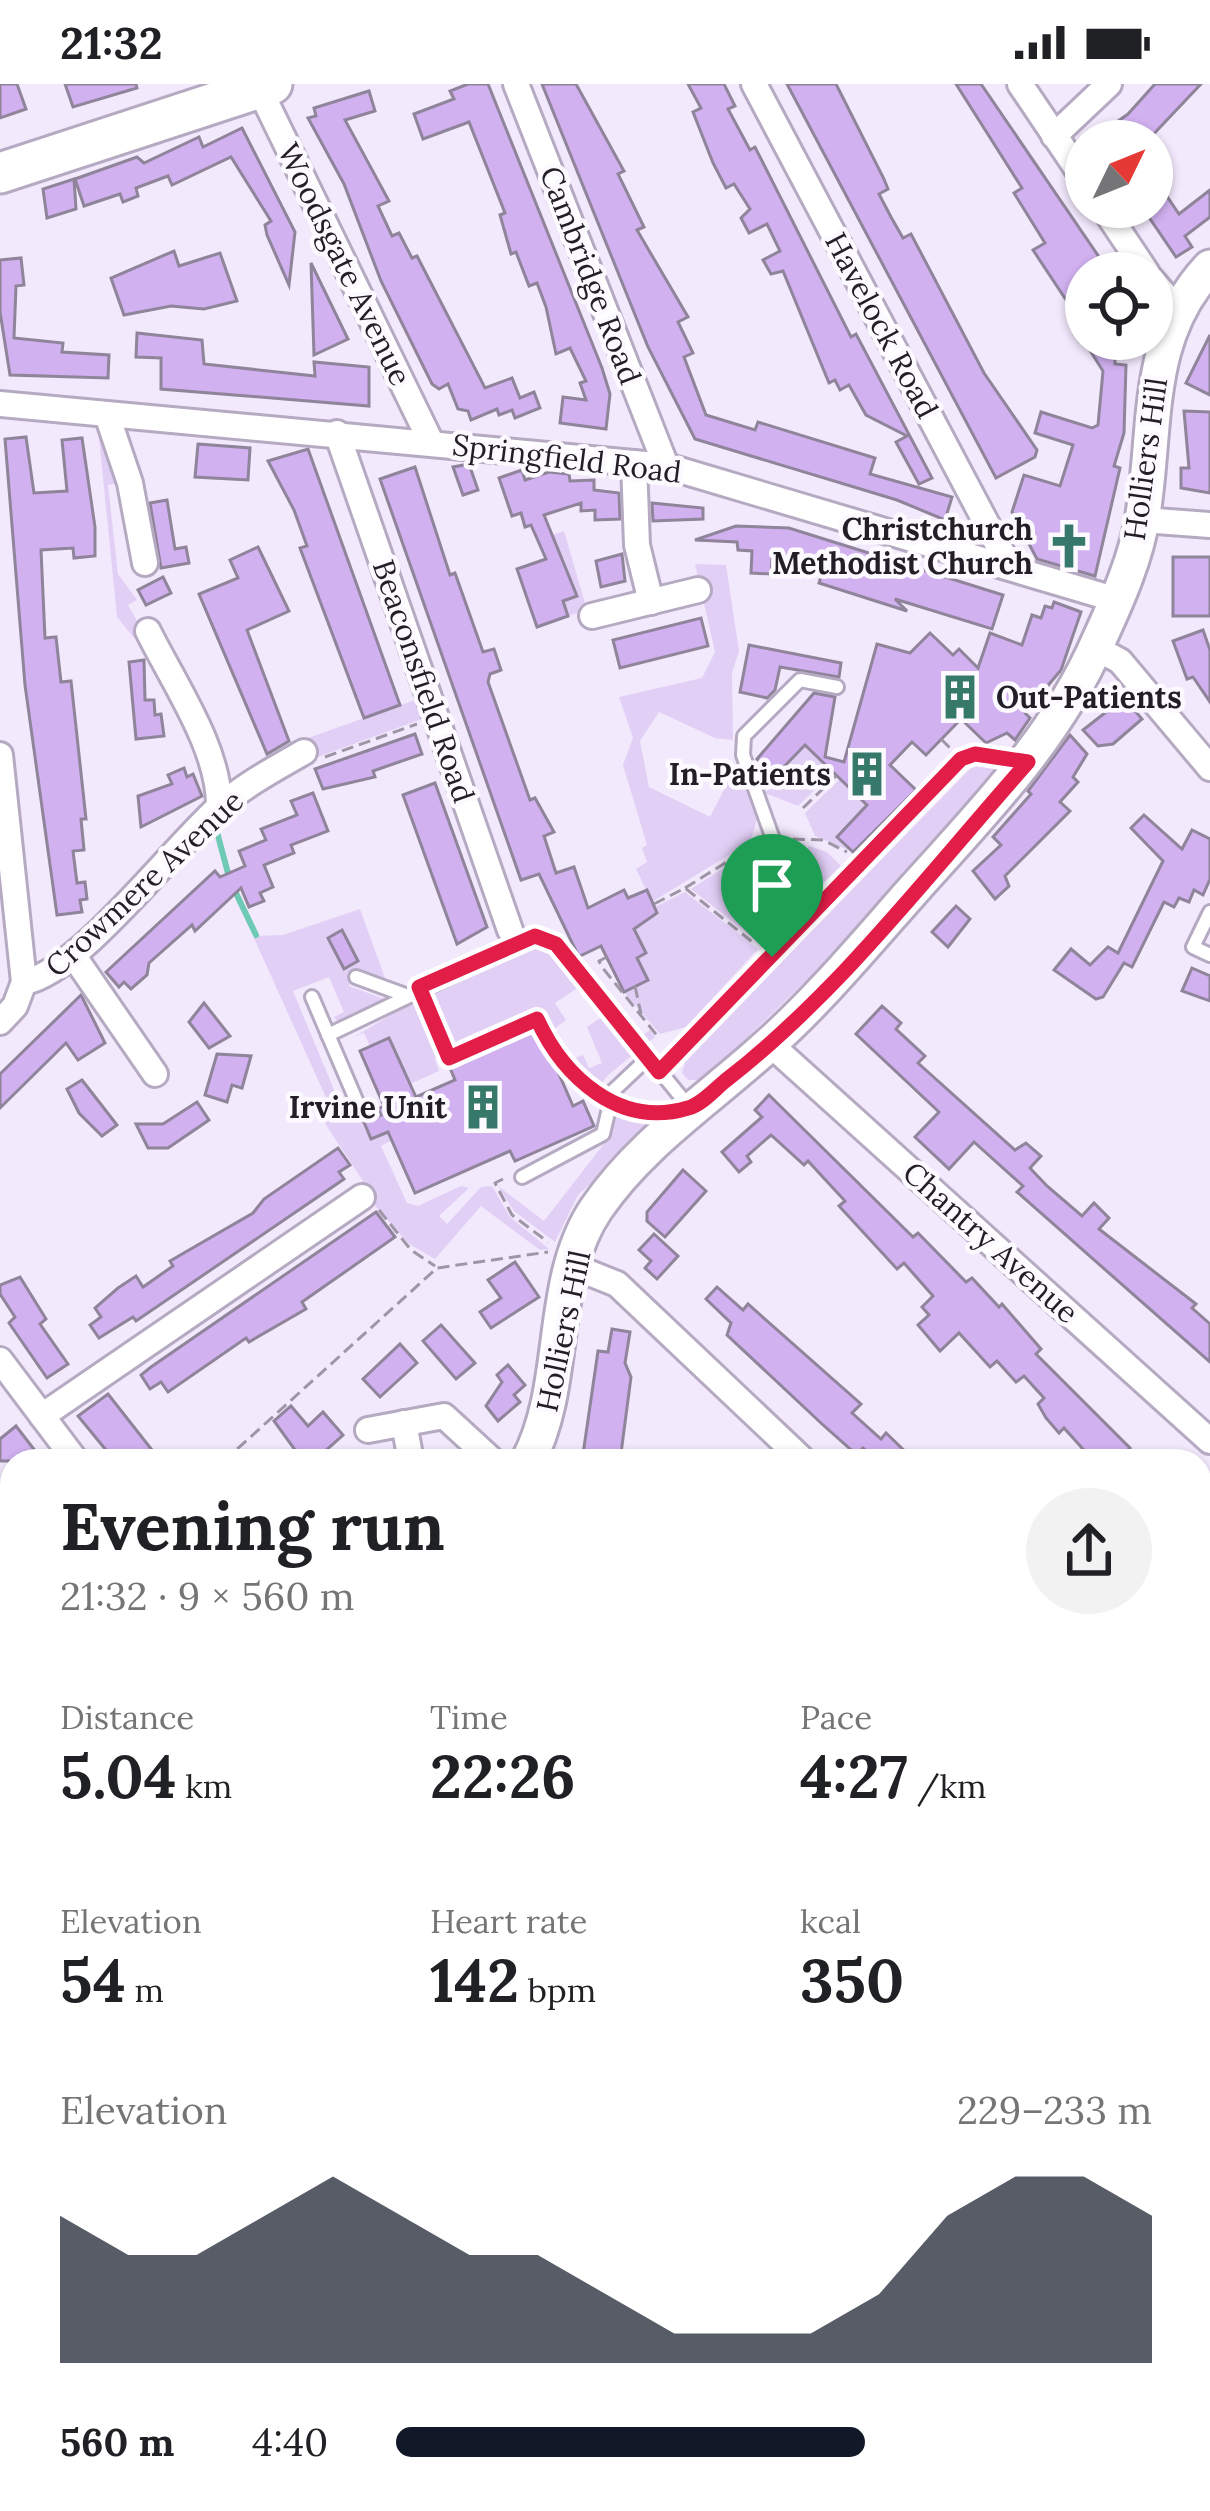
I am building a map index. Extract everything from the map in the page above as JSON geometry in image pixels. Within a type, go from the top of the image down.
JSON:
[{"type":"main road","points":[[0,173],[266,86]]},
{"type":"main road","name":"Holliers Hill","points":[[532,1449],[544,1415],[572,1265],[593,1214],[619,1179],[690,1108],[770,1044],[1028,762],[1096,648],[1143,520],[1160,354],[1178,310],[1210,267]]},
{"type":"street","name":"Cambridge Road","points":[[516,84],[666,466]]},
{"type":"street","name":"Havelock Road","points":[[754,84],[1009,566]]},
{"type":"street","points":[[1020,84],[1065,152]]},
{"type":"street","points":[[1054,136],[1109,84]]},
{"type":"street","name":"Woodsgate Avenue","points":[[266,86],[430,440]]},
{"type":"street","points":[[1173,304],[1178,310]]},
{"type":"street","name":"Springfield Road","points":[[0,404],[430,440],[666,466],[1117,601]]},
{"type":"street","points":[[107,415],[130,483],[145,563]]},
{"type":"street","name":"Beaconsfield Road","points":[[337,433],[510,930]]},
{"type":"street","points":[[634,463],[634,526],[651,602]]},
{"type":"street","points":[[1143,520],[1210,525]]},
{"type":"street","points":[[592,616],[698,590]]},
{"type":"street","points":[[148,631],[205,751],[219,791],[218,807]]},
{"type":"street","points":[[1096,648],[1120,662],[1210,768]]},
{"type":"street","name":"Crowmere Avenue","points":[[0,1022],[15,1006],[16,972],[39,980],[73,955],[218,807],[304,752]]},
{"type":"street","points":[[0,755],[16,972]]},
{"type":"street","points":[[73,955],[155,1074]]},
{"type":"street","name":"Chantry Avenue","points":[[770,1044],[1210,1441]]},
{"type":"street","points":[[42,1416],[362,1197]]},
{"type":"street","points":[[572,1265],[617,1284],[791,1449]]},
{"type":"street","points":[[4,1372],[67,1449]]},
{"type":"street","points":[[368,1430],[434,1416],[453,1420],[482,1449]]},
{"type":"street","points":[[404,1423],[409,1449]]},
{"type":"lane","points":[[794,934],[768,820],[742,755],[744,736],[800,680],[837,687]]},
{"type":"lane","points":[[659,1072],[961,759],[975,754],[1028,762]]},
{"type":"lane","points":[[1210,912],[1192,947],[1210,955]]},
{"type":"lane","points":[[328,1035],[404,994],[535,936],[556,944],[690,1108]]},
{"type":"lane","points":[[356,977],[404,994]]},
{"type":"lane","points":[[312,997],[358,1107]]},
{"type":"lane","points":[[518,1176],[603,1134],[609,1118],[607,1103],[648,1058]]},
{"type":"path","points":[[304,752],[315,760],[436,717]]},
{"type":"path","points":[[803,808],[836,776]]},
{"type":"path","points":[[654,904],[685,889],[772,957]]},
{"type":"path","points":[[607,957],[599,961],[602,967],[659,1038]]},
{"type":"path","points":[[635,986],[641,1015]]},
{"type":"path","points":[[419,987],[449,1058],[537,1019],[555,1058],[607,1103],[653,1111],[690,1108]]},
{"type":"path","points":[[237,1449],[437,1268],[554,1251],[501,1201],[494,1183],[518,1176]]},
{"type":"path","points":[[362,1197],[411,1250],[437,1268]]},
{"type":"shaded area","points":[[99,438],[106,439],[122,483],[108,485],[118,574],[137,600],[128,605],[143,632],[134,638],[117,617]]},
{"type":"shaded area","points":[[564,531],[587,610],[568,616],[563,601],[577,595],[552,535]]},
{"type":"shaded area","points":[[695,564],[726,565],[739,651],[732,673],[733,740],[715,738],[659,712],[640,741],[649,787],[710,817],[736,766],[758,816],[750,842],[652,902],[636,869],[647,862],[642,848],[647,845],[623,765],[633,738],[619,697],[702,678],[715,652]]},
{"type":"shaded area","points":[[415,700],[422,719],[315,758],[308,738]]},
{"type":"shaded area","points":[[805,745],[833,772],[798,806],[765,793]]},
{"type":"shaded area","points":[[976,763],[998,769],[866,923],[703,1080],[688,1080],[682,1073],[686,1059]]},
{"type":"shaded area","points":[[840,779],[867,805],[837,836],[853,852],[815,836],[805,813]]},
{"type":"shaded area","points":[[809,846],[827,852],[841,866],[797,906],[794,869]]},
{"type":"shaded area","points":[[751,850],[772,934],[762,945],[691,889]]},
{"type":"shaded area","points":[[685,892],[758,949],[686,1027],[660,1034],[624,992],[648,979],[637,958],[646,952],[640,941],[631,945],[625,934],[657,913],[655,907]]},
{"type":"shaded area","points":[[360,909],[385,978],[356,969],[349,986],[390,1001],[338,1022],[334,1017],[344,1012],[329,977],[293,991],[347,1121],[378,1109],[392,1140],[381,1146],[407,1203],[418,1206],[461,1186],[469,1188],[439,1216],[447,1224],[481,1187],[492,1186],[510,1217],[549,1249],[540,1250],[481,1206],[435,1259],[409,1244],[358,1187],[363,1181],[322,1119],[333,1113],[253,936],[283,935]]},
{"type":"shaded area","points":[[532,944],[562,962],[579,987],[555,1003],[566,1020],[550,1032],[567,1061],[583,1055],[589,1068],[602,1063],[587,1027],[602,1017],[624,1048],[650,1030],[655,1037],[607,1076],[597,1091],[556,1056],[537,1014],[450,1051],[427,989]]},
{"type":"shaded area","points":[[419,998],[444,1053],[435,1059],[439,1071],[410,1084],[389,1039],[370,1046],[364,1033],[354,1037]]},
{"type":"shaded area","points":[[619,1108],[662,1118],[578,1195],[555,1242],[514,1211],[498,1186],[544,1221],[606,1141]]},
{"type":"building","points":[[0,84],[17,84],[26,109],[0,118]]},
{"type":"building","points":[[65,84],[136,84],[137,88],[73,107]]},
{"type":"building","points":[[468,84],[488,84],[602,368],[610,394],[606,429],[560,423],[563,397],[586,400],[580,383],[586,381],[570,348],[556,354],[537,283],[529,286],[516,252],[511,254],[500,215],[505,213],[469,122],[423,139],[414,114],[454,99],[450,91]]},
{"type":"building","points":[[542,84],[576,84],[624,171],[618,174],[644,227],[637,230],[688,317],[678,322],[693,353],[684,357],[706,415],[755,430],[758,422],[875,458],[870,474],[952,497],[945,520],[897,500],[695,439],[648,347]]},
{"type":"building","points":[[688,84],[724,84],[735,106],[728,109],[750,150],[755,147],[851,337],[856,334],[932,478],[919,484],[896,442],[907,436],[866,415],[849,385],[840,390],[835,380],[829,383],[783,271],[771,274],[763,260],[780,251],[767,224],[749,233],[741,218],[750,209],[734,184],[726,188],[713,163],[693,112],[701,108]]},
{"type":"building","points":[[787,84],[836,84],[884,179],[888,189],[879,194],[891,217],[903,238],[911,234],[984,373],[1037,450],[1035,457],[996,478]]},
{"type":"building","points":[[956,84],[981,84],[1065,207],[1065,228],[1079,228],[1096,252],[1065,252],[1065,298],[1033,250],[1045,243],[1014,193],[1022,188]]},
{"type":"building","points":[[1155,84],[1201,84],[1167,120],[1120,120]]},
{"type":"building","points":[[369,91],[375,111],[345,120],[389,201],[378,206],[392,236],[399,233],[412,258],[417,256],[485,388],[512,378],[520,398],[534,392],[540,408],[515,418],[512,410],[499,415],[497,409],[471,420],[468,411],[458,409],[448,384],[439,389],[432,384],[381,281],[344,184],[308,118],[316,116],[314,108]]},
{"type":"building","points":[[242,128],[295,232],[289,285],[267,235],[265,225],[271,221],[231,157],[172,185],[168,176],[136,188],[138,196],[123,202],[120,194],[84,206],[75,179],[137,157],[144,163],[199,137],[203,147]]},
{"type":"building","points":[[74,179],[76,209],[47,218],[43,189]]},
{"type":"building","points":[[1210,190],[1210,217],[1185,236],[1192,247],[1176,257],[1156,228],[1173,228],[1173,205],[1179,214]]},
{"type":"building","points":[[174,251],[179,266],[220,253],[237,301],[204,309],[171,306],[124,315],[111,278]]},
{"type":"building","points":[[21,258],[24,285],[16,286],[14,338],[63,343],[62,352],[109,355],[108,378],[10,375],[0,312],[0,260]]},
{"type":"building","points":[[311,263],[348,339],[314,355]]},
{"type":"building","points":[[137,333],[202,340],[204,364],[315,376],[314,362],[369,367],[369,406],[161,389],[161,358],[136,357]]},
{"type":"building","points":[[1210,335],[1210,395],[1186,383]]},
{"type":"building","points":[[1096,360],[1126,365],[1124,433],[1114,466],[1120,468],[1095,576],[1037,559],[1012,512],[1024,475],[1060,486],[1073,445],[1035,433],[1041,412],[1092,428],[1098,425],[1103,371]]},
{"type":"building","points":[[1184,411],[1210,412],[1210,493],[1181,488],[1181,468],[1189,468]]},
{"type":"building","points":[[26,437],[34,493],[67,491],[62,440],[82,438],[95,527],[95,556],[74,558],[73,548],[41,550],[45,638],[56,637],[61,682],[71,681],[86,819],[81,819],[84,850],[73,851],[77,883],[85,882],[87,899],[80,900],[82,912],[57,915],[25,685],[5,439]]},
{"type":"building","points":[[198,444],[250,448],[248,480],[195,477]]},
{"type":"building","points":[[308,449],[400,705],[364,718],[300,548],[307,546],[294,510],[268,461]]},
{"type":"building","points":[[469,464],[478,490],[463,495],[453,467]]},
{"type":"building","points":[[415,467],[450,575],[455,573],[483,652],[494,649],[501,670],[490,674],[488,682],[530,800],[535,798],[554,832],[544,836],[556,873],[574,867],[588,908],[624,890],[628,898],[647,890],[657,913],[634,929],[646,953],[637,958],[648,980],[624,992],[601,946],[580,956],[577,953],[539,874],[521,880],[380,479]]},
{"type":"building","points":[[522,470],[525,480],[549,472],[569,474],[570,481],[594,480],[594,490],[619,493],[620,519],[595,520],[595,510],[581,511],[581,503],[544,515],[577,596],[563,601],[568,616],[537,627],[517,569],[546,559],[531,525],[525,527],[521,513],[512,516],[499,478]]},
{"type":"building","points":[[167,500],[175,549],[186,547],[189,563],[161,568],[150,503]]},
{"type":"building","points":[[652,503],[703,508],[703,519],[653,521]]},
{"type":"building","points":[[736,526],[789,528],[1003,595],[992,629],[895,599],[907,611],[819,583],[822,573],[772,559],[771,574],[751,573],[752,551],[738,550],[737,542],[695,540]]},
{"type":"building","points":[[258,547],[289,611],[247,630],[289,741],[267,754],[199,594],[238,578],[230,560]]},
{"type":"building","points":[[622,554],[625,581],[601,587],[596,561]]},
{"type":"building","points":[[1173,557],[1210,557],[1210,616],[1173,616]]},
{"type":"building","points":[[163,577],[171,593],[146,605],[138,590]]},
{"type":"building","points":[[1054,602],[1081,612],[1061,670],[1025,713],[1030,718],[1015,740],[1007,733],[986,743],[961,719],[926,755],[912,742],[890,765],[916,790],[853,852],[837,837],[867,805],[805,745],[775,776],[757,759],[814,693],[835,697],[825,757],[844,762],[877,644],[910,653],[930,633],[953,655],[959,649],[978,668],[990,633],[1022,645],[1032,615],[1041,618],[1045,606],[1052,608]]},
{"type":"building","points":[[701,618],[708,646],[620,668],[613,640]]},
{"type":"building","points":[[1203,630],[1210,650],[1210,702],[1193,677],[1187,679],[1173,641]]},
{"type":"building","points":[[749,645],[841,663],[839,677],[780,667],[775,690],[767,698],[740,692]]},
{"type":"building","points":[[144,660],[145,700],[154,700],[164,736],[136,739],[129,662]]},
{"type":"building","points":[[1124,698],[1142,719],[1113,744],[1098,746],[1083,730]]},
{"type":"building","points":[[415,734],[422,754],[373,771],[375,777],[323,789],[315,769]]},
{"type":"building","points":[[1070,735],[1087,754],[1073,777],[1078,782],[1060,802],[1070,811],[1005,876],[1009,886],[995,899],[973,871],[1001,845],[993,837],[1031,794],[1028,791]]},
{"type":"building","points":[[184,768],[187,777],[193,774],[202,796],[141,827],[138,796],[172,784],[168,775]]},
{"type":"building","points":[[435,783],[487,927],[457,944],[403,795]]},
{"type":"building","points":[[313,793],[328,831],[291,845],[294,853],[264,865],[273,887],[260,893],[264,901],[249,907],[241,888],[195,931],[192,925],[149,963],[147,975],[131,989],[124,982],[119,987],[106,972],[215,871],[220,877],[245,866],[239,851],[266,840],[261,829],[297,815],[291,801]]},
{"type":"building","points":[[1144,815],[1182,849],[1192,830],[1210,839],[1210,879],[1203,895],[1194,890],[1189,902],[1179,898],[1174,907],[1164,902],[1132,967],[1124,963],[1103,997],[1096,999],[1054,970],[1071,949],[1090,965],[1108,947],[1118,953],[1163,861],[1131,828]]},
{"type":"building","points":[[956,906],[970,919],[948,947],[932,932]]},
{"type":"building","points":[[342,930],[358,961],[344,969],[328,938]]},
{"type":"building","points":[[1192,968],[1210,976],[1210,1001],[1182,991]]},
{"type":"building","points":[[81,995],[105,1043],[78,1060],[66,1043],[0,1108],[0,1074]]},
{"type":"building","points":[[204,1003],[230,1036],[209,1048],[189,1022]]},
{"type":"building","points":[[882,1006],[901,1023],[896,1029],[925,1056],[918,1063],[1015,1150],[1026,1143],[1041,1156],[1030,1168],[1047,1186],[1082,1216],[1094,1203],[1109,1218],[1099,1229],[1196,1304],[1192,1308],[1210,1324],[1210,1362],[1017,1192],[1023,1186],[974,1142],[949,1169],[915,1137],[939,1112],[856,1034]]},
{"type":"building","name":"Irvine Unit","points":[[537,1024],[573,1106],[583,1101],[594,1126],[515,1161],[510,1151],[415,1193],[388,1132],[371,1139],[364,1122],[381,1115],[378,1109],[384,1106],[360,1051],[389,1038],[416,1097],[455,1080],[448,1063]]},
{"type":"building","points":[[217,1054],[251,1056],[242,1088],[232,1085],[227,1102],[205,1095]]},
{"type":"building","points":[[82,1080],[117,1125],[102,1136],[79,1113],[67,1089]]},
{"type":"building","points":[[769,1095],[913,1237],[918,1233],[966,1282],[972,1278],[999,1307],[1002,1304],[1041,1349],[1036,1354],[1130,1448],[1083,1449],[1064,1428],[1059,1433],[1038,1404],[1044,1398],[1024,1376],[1016,1382],[997,1361],[990,1367],[959,1333],[940,1351],[918,1325],[929,1315],[922,1307],[933,1296],[904,1263],[897,1269],[839,1206],[845,1201],[808,1161],[804,1165],[771,1135],[747,1156],[751,1162],[739,1172],[722,1152],[762,1117],[755,1110]]},
{"type":"building","points":[[197,1102],[209,1120],[168,1148],[148,1148],[136,1124],[163,1124]]},
{"type":"building","points":[[338,1148],[350,1165],[339,1172],[344,1179],[136,1321],[133,1317],[99,1338],[90,1325],[101,1317],[95,1308],[118,1288],[136,1276],[143,1287],[173,1266],[170,1261],[253,1213],[264,1199]]},
{"type":"building","points":[[683,1170],[706,1191],[665,1237],[647,1221],[647,1212]]},
{"type":"building","points":[[376,1212],[395,1237],[302,1302],[306,1309],[249,1342],[246,1338],[168,1392],[161,1382],[150,1389],[141,1375],[151,1367]]},
{"type":"building","points":[[654,1234],[678,1256],[657,1279],[645,1268],[651,1261],[639,1250]]},
{"type":"building","points":[[515,1262],[539,1297],[491,1328],[480,1312],[501,1298],[488,1280]]},
{"type":"building","points":[[20,1277],[46,1319],[40,1324],[68,1364],[47,1378],[9,1323],[15,1317],[0,1294],[0,1285]]},
{"type":"building","points":[[717,1287],[743,1310],[748,1304],[861,1404],[852,1413],[881,1439],[886,1433],[903,1449],[850,1449],[727,1335],[731,1323],[706,1299]]},
{"type":"building","points":[[441,1325],[475,1363],[456,1379],[423,1341]]},
{"type":"building","points":[[612,1329],[630,1332],[625,1363],[631,1377],[622,1449],[584,1449],[598,1351],[608,1352]]},
{"type":"building","points":[[400,1344],[417,1363],[380,1397],[363,1379]]},
{"type":"building","points":[[508,1365],[525,1385],[514,1395],[520,1402],[498,1421],[486,1406],[502,1382],[497,1375]]},
{"type":"building","points":[[108,1394],[151,1449],[105,1449],[78,1416]]},
{"type":"building","points":[[291,1406],[308,1426],[323,1412],[343,1435],[327,1449],[294,1449],[274,1421]]},
{"type":"building","points":[[16,1426],[34,1449],[0,1449],[0,1439]]},
{"type":"waterway","points":[[217,832],[229,877]]},
{"type":"waterway","points":[[234,889],[256,935]]},
{"type":"place","name":"Christchurch Methodist Church","points":[[1069,546]]},
{"type":"place","name":"Out-Patients","points":[[960,697]]},
{"type":"place","name":"In-Patients","points":[[867,774]]},
{"type":"place","name":"Irvine Unit","points":[[483,1107]]},
{"type":"route","points":[[975,754],[1028,762],[770,1044],[690,1108],[653,1111],[607,1103],[555,1058],[537,1019],[449,1058],[419,987],[535,936],[556,944],[659,1072],[772,957],[961,759],[975,754]]}]
